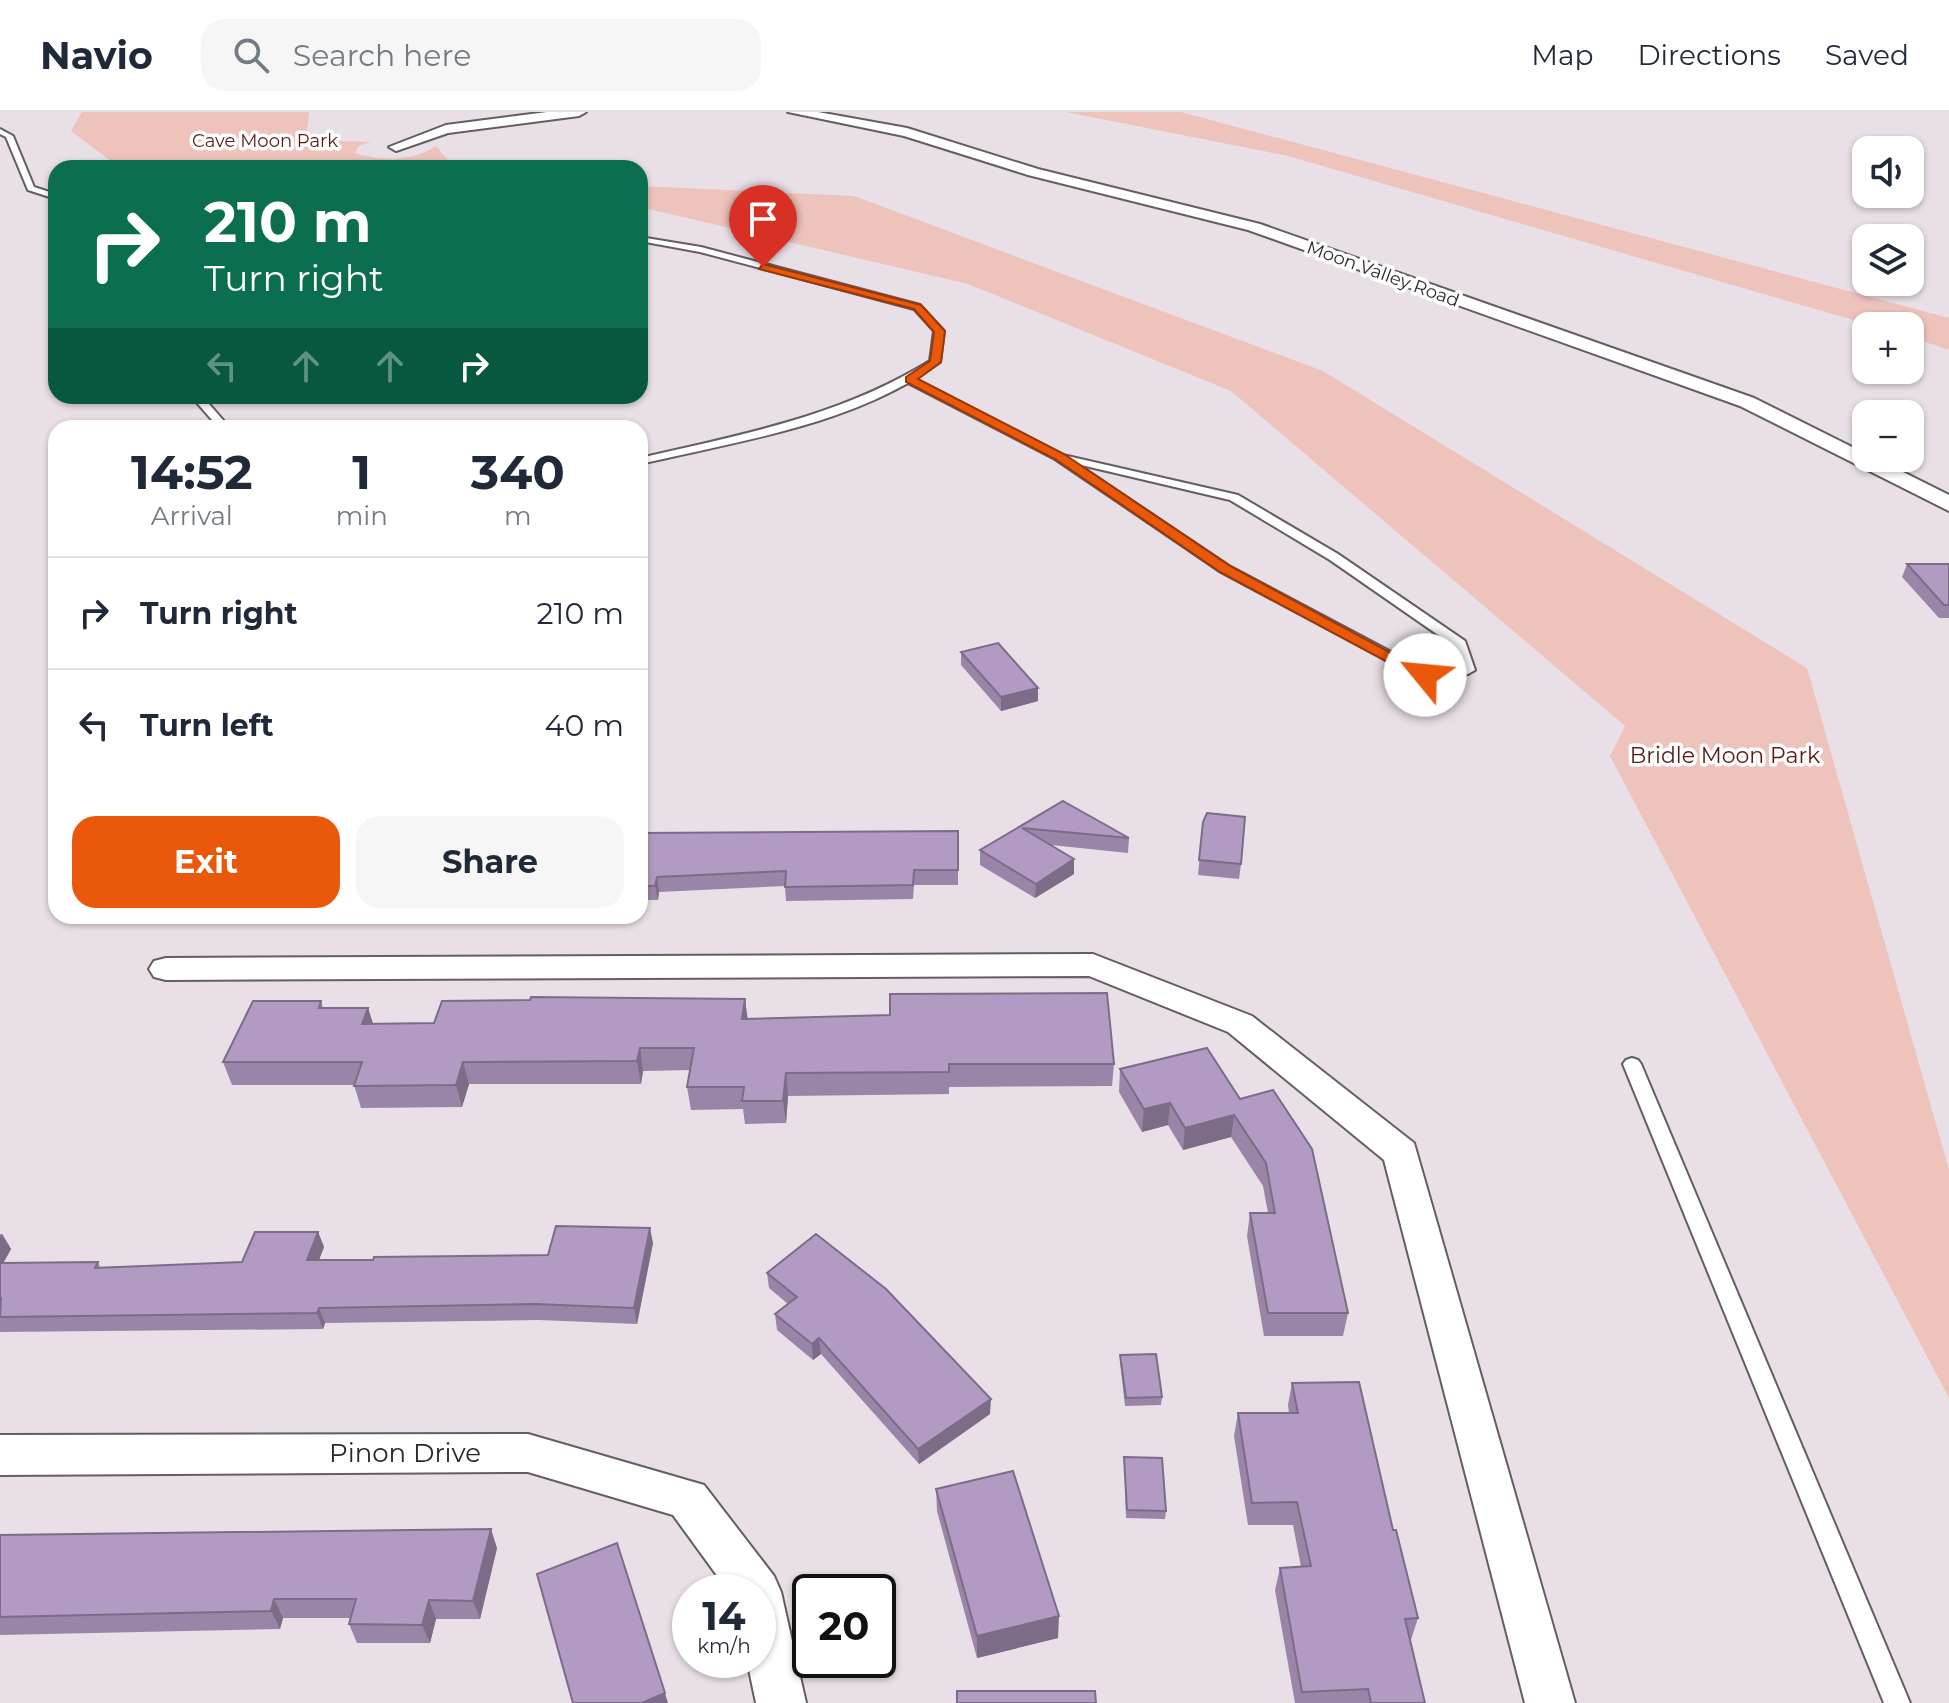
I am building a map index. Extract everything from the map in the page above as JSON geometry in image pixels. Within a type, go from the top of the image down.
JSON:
[{"type":"street","points":[[396,147],[446,129],[579,112]]},
{"type":"street","name":"Moon Valley Road","points":[[795,112],[907,132],[1033,172],[1254,227],[1747,402],[1949,504]]},
{"type":"street","points":[[166,969],[1093,965],[1240,1024],[1401,1153],[1550,1703]]},
{"type":"street","name":"Pinon Drive","points":[[0,1455],[528,1453],[688,1499],[744,1574]]},
{"type":"street","points":[[776,1678],[781,1703]]},
{"type":"lane","points":[[0,131],[9,136],[31,188],[48,194]]},
{"type":"lane","points":[[648,240],[701,250],[917,307],[939,331],[935,362],[910,380],[828,417],[648,459]]},
{"type":"lane","points":[[910,380],[1059,457],[1225,569],[1425,675],[1468,670],[1460,644],[1334,557],[1234,497],[1059,457]]},
{"type":"lane","points":[[203,404],[218,420]]},
{"type":"lane","points":[[1632,1064],[1897,1703]]},
{"type":"green space","name":"Cave Moon Park","points":[[82,112],[309,112],[306,140],[371,142],[359,146],[355,153],[386,159],[417,155],[436,146],[448,160],[109,160],[71,131]]},
{"type":"green space","points":[[1066,112],[1181,112],[1852,292],[1852,296],[1867,296],[1949,318],[1949,350],[1924,342],[1924,312],[1852,312],[1852,320],[1288,156]]},
{"type":"green space","name":"Bridle Moon Park","points":[[648,186],[854,196],[1323,371],[1807,668],[1949,1170],[1949,1398],[1610,756],[1625,726],[1231,391],[968,284],[648,209]]},
{"type":"building","points":[[1907,564],[1949,564],[1949,605],[1944,605]]},
{"type":"building","points":[[998,643],[1038,688],[1001,697],[961,652]]},
{"type":"building","points":[[1063,801],[1129,838],[1022,828],[1074,859],[1036,884],[980,850]]},
{"type":"building","points":[[1207,813],[1245,817],[1241,864],[1199,860],[1203,822]]},
{"type":"building","points":[[958,831],[958,870],[914,870],[913,885],[785,887],[786,871],[657,877],[655,886],[648,886],[648,833]]},
{"type":"building","points":[[1107,993],[1114,1064],[949,1064],[949,1072],[786,1073],[783,1101],[742,1101],[744,1087],[687,1087],[694,1048],[640,1048],[637,1061],[463,1062],[456,1085],[354,1086],[362,1062],[223,1062],[253,1001],[321,1001],[319,1008],[368,1008],[362,1024],[434,1023],[442,1001],[530,1000],[531,997],[745,999],[742,1019],[890,1015],[890,994]]},
{"type":"building","points":[[1207,1048],[1240,1099],[1273,1090],[1312,1149],[1348,1313],[1268,1313],[1250,1213],[1275,1213],[1266,1163],[1234,1115],[1185,1128],[1170,1103],[1144,1109],[1120,1069]]},
{"type":"building","points":[[556,1226],[650,1228],[634,1308],[535,1304],[319,1308],[317,1313],[0,1317],[0,1263],[98,1262],[95,1268],[242,1262],[255,1232],[318,1232],[307,1260],[548,1255]]},
{"type":"building","points":[[816,1234],[886,1289],[991,1399],[918,1449],[819,1338],[812,1344],[775,1314],[797,1297],[767,1273]]},
{"type":"building","points":[[1156,1354],[1162,1397],[1126,1398],[1120,1355]]},
{"type":"building","points":[[1359,1382],[1393,1530],[1396,1530],[1418,1618],[1405,1619],[1425,1703],[1371,1703],[1368,1689],[1302,1692],[1280,1568],[1311,1566],[1297,1502],[1252,1503],[1238,1413],[1298,1413],[1292,1383]]},
{"type":"building","points":[[1124,1457],[1162,1458],[1166,1511],[1127,1510]]},
{"type":"building","points":[[1013,1471],[1059,1616],[977,1636],[936,1489]]},
{"type":"building","points":[[491,1529],[473,1601],[429,1600],[422,1625],[349,1624],[356,1599],[274,1599],[271,1611],[0,1617],[0,1535]]},
{"type":"building","points":[[617,1543],[665,1693],[642,1703],[573,1703],[537,1574]]},
{"type":"building","points":[[957,1691],[1095,1691],[1096,1703],[957,1703]]},
{"type":"route","points":[[763,267],[917,307],[939,331],[935,362],[910,380],[1059,457],[1225,569],[1425,675]]}]
